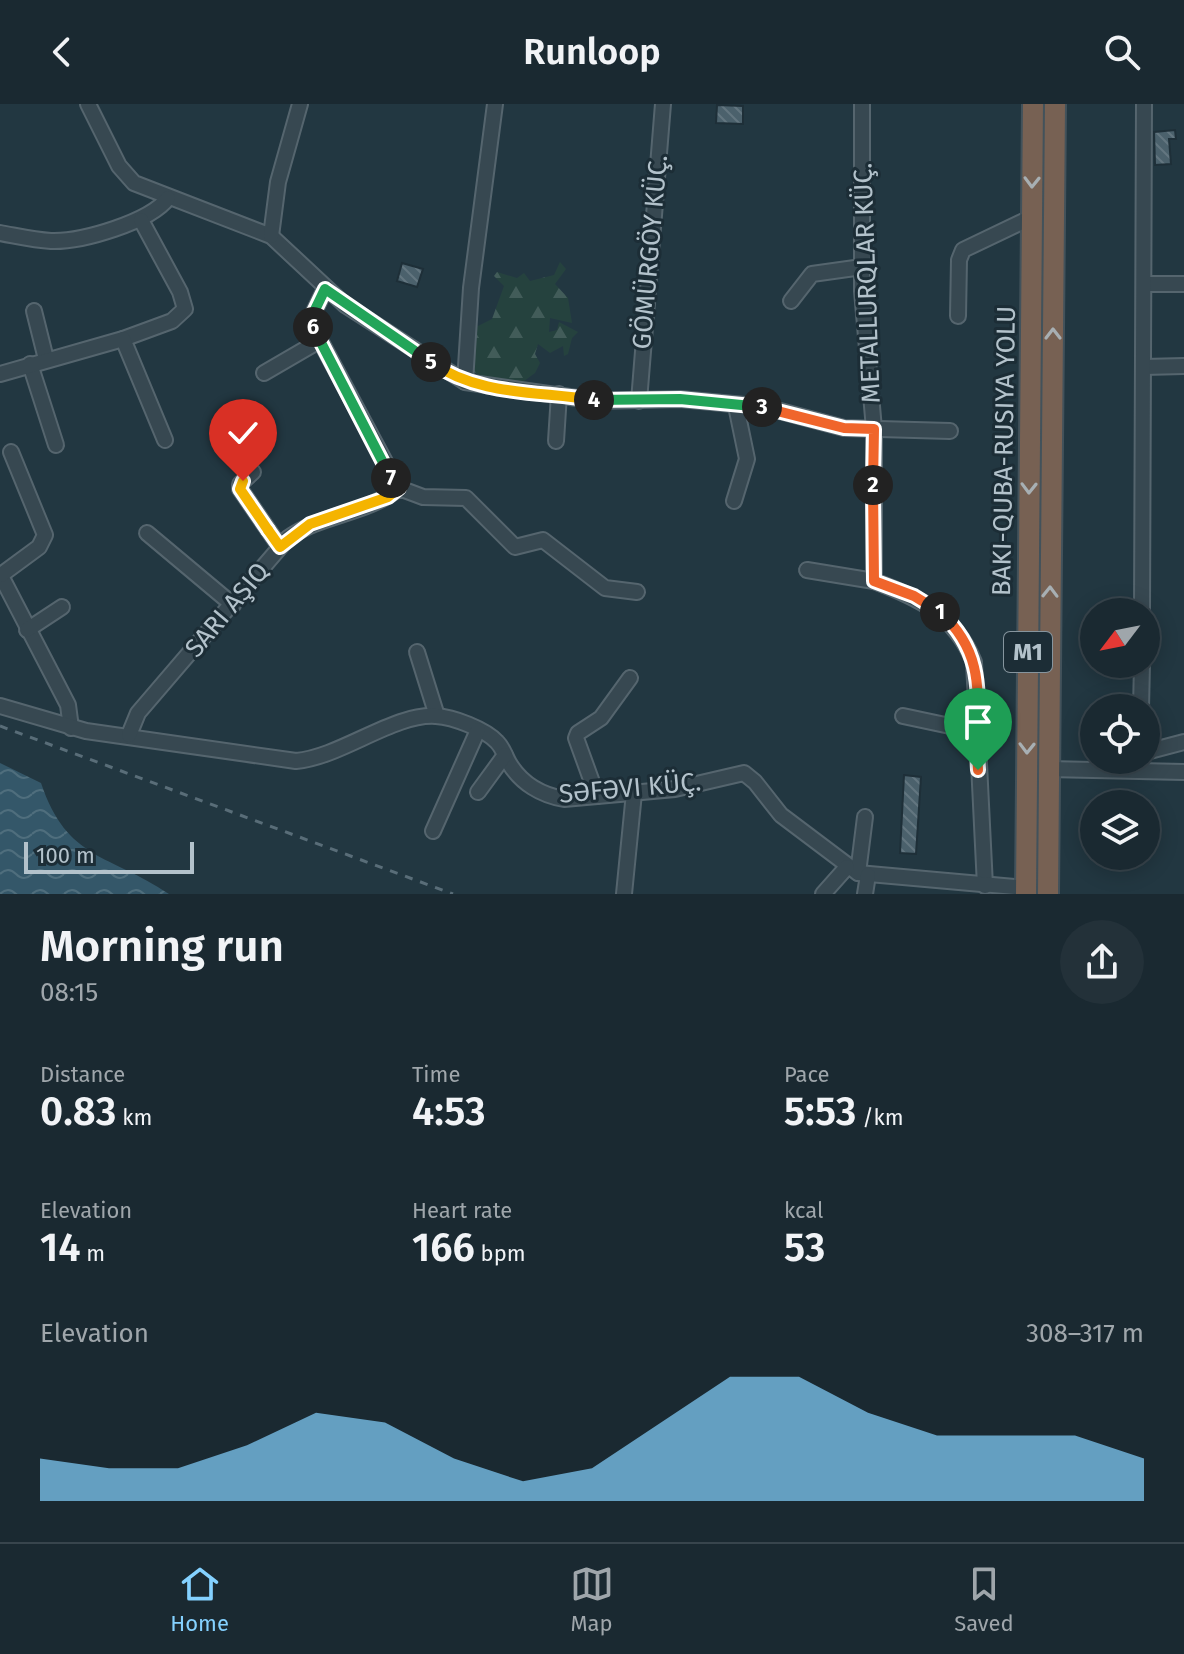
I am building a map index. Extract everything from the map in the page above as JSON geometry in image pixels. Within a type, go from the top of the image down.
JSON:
[{"type":"highway","name":"M1","points":[[1026,891],[1033,104]]},
{"type":"highway","name":"M1","points":[[1048,894],[1055,104]]},
{"type":"street","points":[[88,104],[125,175],[168,198],[271,236],[325,289],[465,382],[598,401],[680,399],[765,407],[844,428],[950,431]]},
{"type":"street","points":[[271,236],[278,182],[300,104]]},
{"type":"street","points":[[465,382],[471,288],[495,104]]},
{"type":"street","name":"GÖMÜRGÖY KÜÇ.","points":[[639,401],[663,104]]},
{"type":"street","name":"METALLURQLAR KÜÇ.","points":[[862,104],[862,267],[874,429],[874,581]]},
{"type":"street","points":[[1142,598],[1144,104]]},
{"type":"street","points":[[0,233],[53,241],[141,220],[168,198]]},
{"type":"street","points":[[958,316],[959,260],[963,250],[1032,217]]},
{"type":"street","points":[[0,374],[123,339],[172,321],[185,309],[180,292],[141,220]]},
{"type":"street","points":[[791,301],[805,279],[818,270],[862,267]]},
{"type":"street","points":[[1144,284],[1184,284]]},
{"type":"street","points":[[325,289],[313,314],[319,341],[399,488],[423,497],[466,498],[515,547],[543,540],[605,588],[637,592]]},
{"type":"street","points":[[34,311],[46,359]]},
{"type":"street","points":[[123,339],[165,440]]},
{"type":"street","points":[[264,373],[319,341]]},
{"type":"street","points":[[30,364],[56,445]]},
{"type":"street","points":[[1144,367],[1184,366]]},
{"type":"street","points":[[556,441],[559,394]]},
{"type":"street","points":[[734,501],[747,459],[736,406]]},
{"type":"street","points":[[11,452],[45,535],[39,547],[0,575],[68,705],[71,728]]},
{"type":"street","points":[[253,472],[240,484],[240,489],[280,547]]},
{"type":"street","points":[[129,735],[138,713],[280,547],[310,524],[378,501],[399,488]]},
{"type":"street","points":[[147,533],[233,605]]},
{"type":"street","points":[[807,570],[874,581],[933,607],[967,644],[978,677],[977,727],[985,886]]},
{"type":"street","points":[[27,630],[62,607]]},
{"type":"street","points":[[0,706],[71,728],[296,761],[319,757],[404,722],[437,716],[417,652]]},
{"type":"street","points":[[597,796],[576,738],[578,733],[601,718],[630,678]]},
{"type":"street","name":"SƏFƏVI KÜÇ.","points":[[437,716],[478,730],[495,740],[514,771],[547,796],[564,799],[694,786],[744,773],[781,815],[858,872]]},
{"type":"street","points":[[903,716],[950,726],[977,727]]},
{"type":"street","points":[[433,831],[478,730]]},
{"type":"street","points":[[1160,748],[1184,742]]},
{"type":"street","points":[[478,792],[505,755]]},
{"type":"street","points":[[1048,769],[1080,768]]},
{"type":"street","points":[[1160,769],[1184,772]]},
{"type":"street","points":[[624,894],[634,793]]},
{"type":"street","points":[[865,817],[858,872],[865,894]]},
{"type":"street","points":[[823,894],[858,872],[1026,891]]},
{"type":"green space","points":[[560,262],[566,269],[555,284],[568,298],[572,323],[550,318],[549,332],[557,330],[559,322],[578,332],[572,338],[568,354],[564,356],[563,346],[550,353],[538,344],[535,354],[540,363],[535,373],[516,387],[506,380],[473,371],[476,327],[492,319],[504,286],[494,276],[497,272],[517,278],[524,273],[530,281],[554,275]]},
{"type":"water","points":[[0,763],[41,783],[52,809],[77,842],[169,894],[0,894]]},
{"type":"building","points":[[717,105],[743,106],[743,124],[716,123]]},
{"type":"building","points":[[1175,130],[1176,139],[1169,139],[1171,164],[1155,165],[1154,132]]},
{"type":"building","points":[[402,263],[423,269],[417,287],[397,281]]},
{"type":"building","points":[[904,775],[921,777],[916,854],[900,853]]},
{"type":"railway","points":[[0,726],[453,894]]},
{"type":"route","points":[[243,481],[240,489],[280,547],[310,524],[388,497],[399,488],[392,481],[313,327],[313,314],[325,289],[443,371],[465,382],[489,388],[598,401],[660,398],[765,407],[844,428],[874,429],[874,581],[914,596],[933,607],[967,644],[978,677],[978,770]]}]
